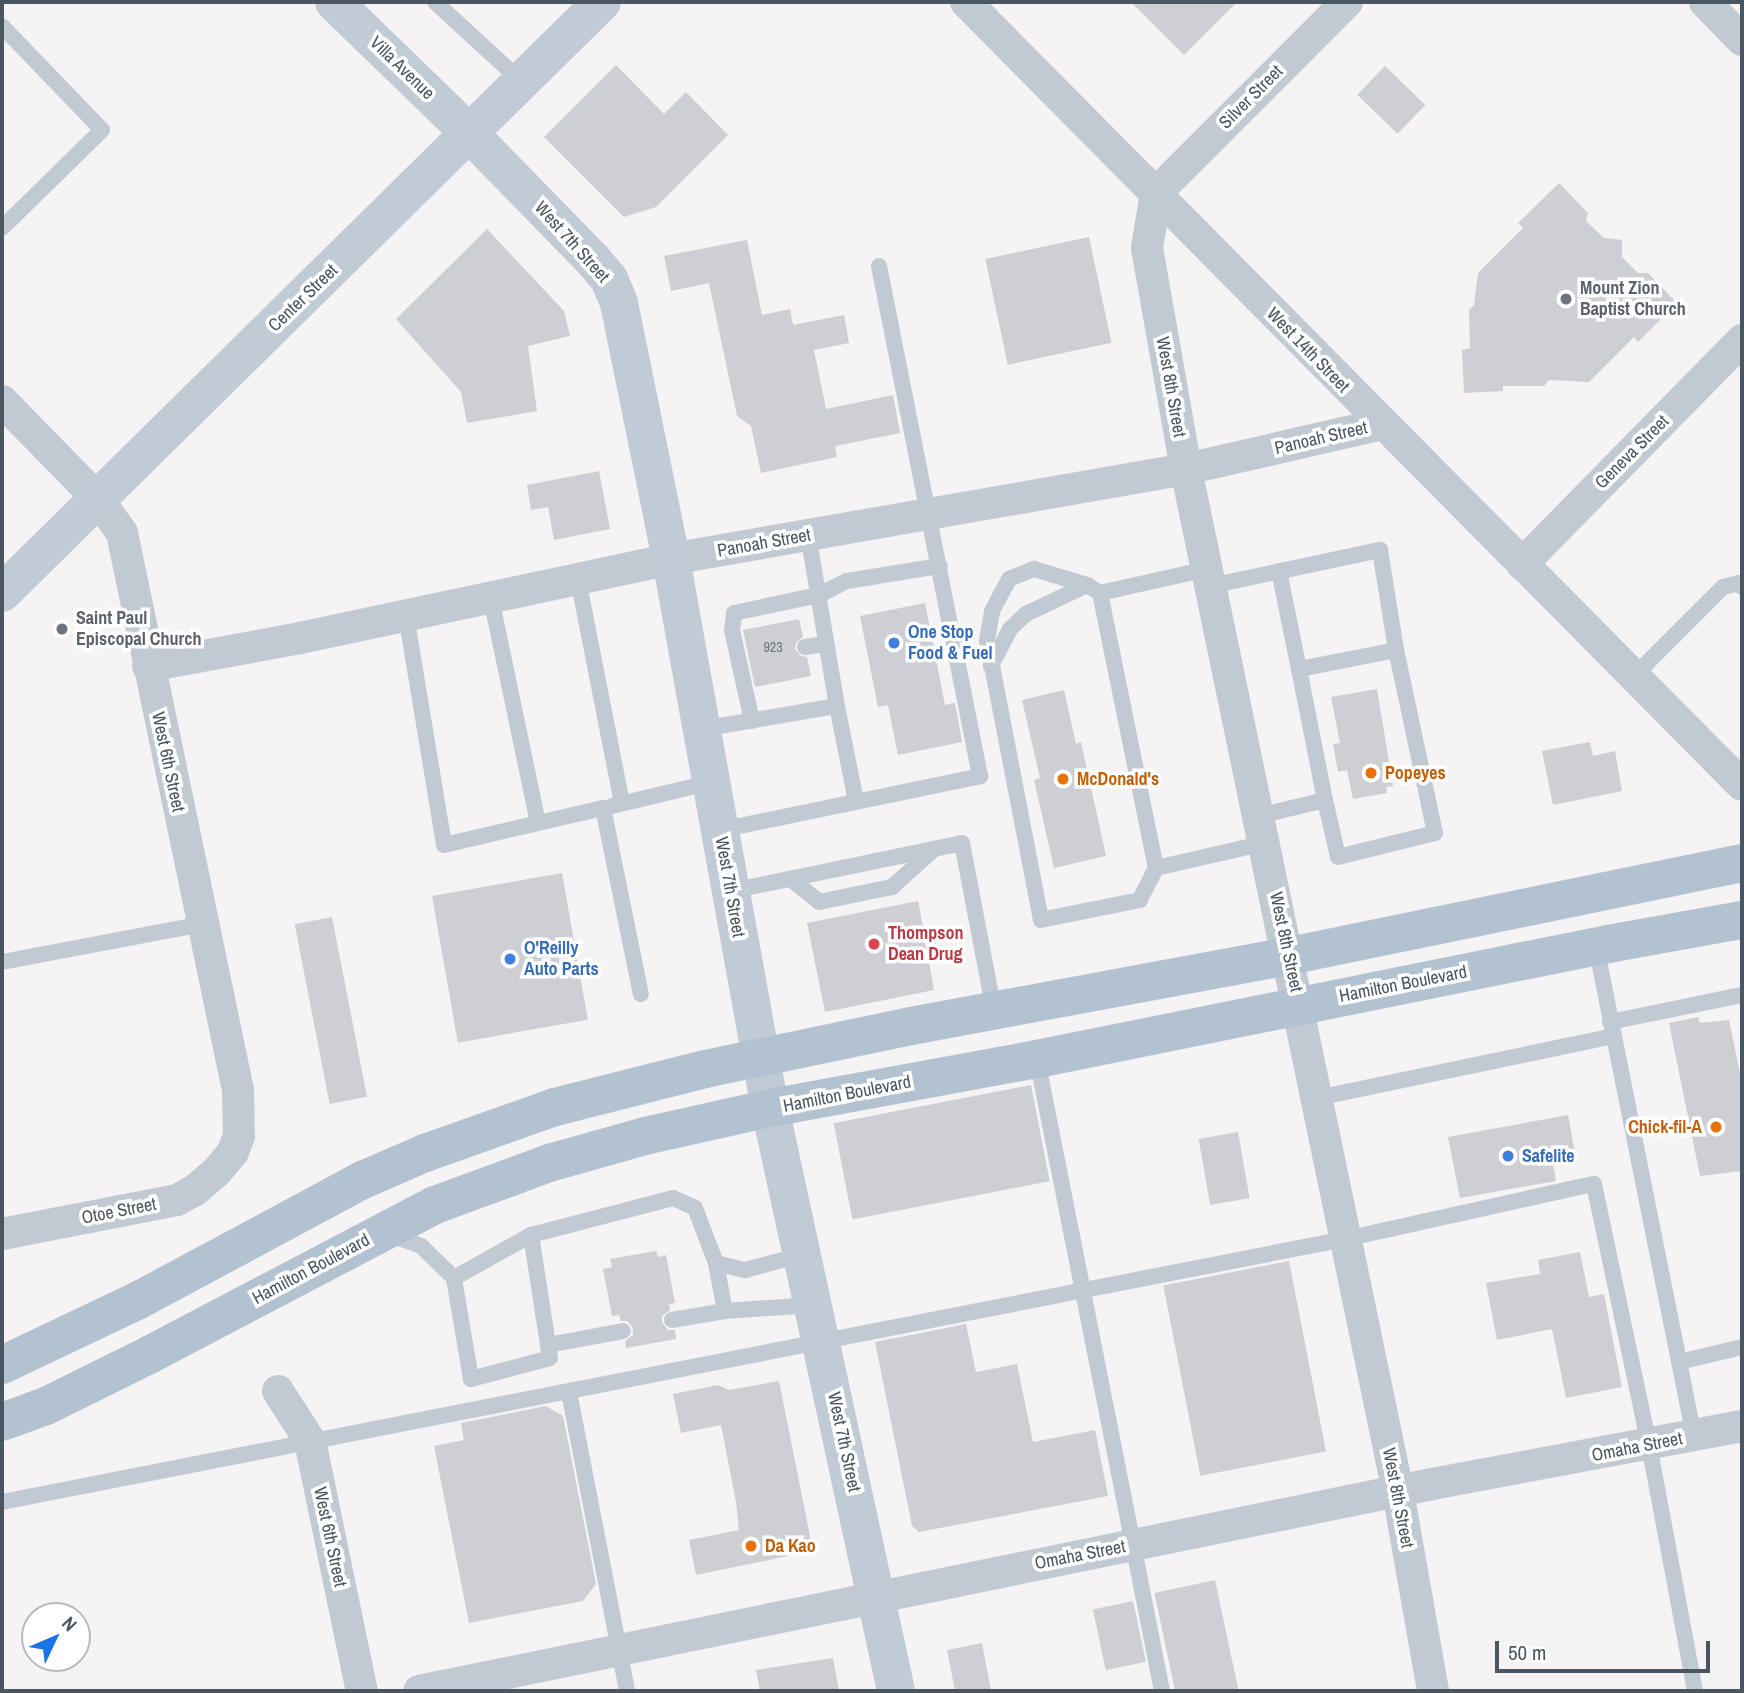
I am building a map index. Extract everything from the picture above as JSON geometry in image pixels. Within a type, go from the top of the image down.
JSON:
[{"type":"main road","name":"Villa Avenue","points":[[346,6],[470,134]]},
{"type":"main road","name":"Center Street","points":[[2,593],[470,134],[588,10]]},
{"type":"main road","name":"West 7th Street","points":[[470,134],[609,279],[619,303],[671,559],[770,1108],[896,1691]]},
{"type":"main road","points":[[2,1365],[137,1301],[365,1179],[425,1153],[555,1107],[761,1058],[1289,956],[1742,863]]},
{"type":"main road","name":"Hamilton Boulevard","points":[[2,1422],[46,1406],[149,1355],[435,1205],[549,1163],[645,1136],[770,1108],[1037,1059],[1595,946],[1742,920]]},
{"type":"street","name":"West 14th Street","points":[[966,2],[1742,785]]},
{"type":"street","points":[[1706,2],[1742,40]]},
{"type":"street","name":"Silver Street","points":[[1156,193],[1341,4]]},
{"type":"street","name":"West 8th Street","points":[[1156,193],[1147,248],[1186,469],[1398,1492],[1433,1691]]},
{"type":"street","name":"Geneva Street","points":[[1522,564],[1742,340]]},
{"type":"street","name":"West 6th Street","points":[[2,401],[98,499],[122,533],[239,1090],[239,1136],[233,1152],[224,1162]]},
{"type":"street","name":"Panoah Street","points":[[148,666],[300,638],[671,559],[1186,469],[1382,424]]},
{"type":"street","name":"Otoe Street","points":[[2,1233],[177,1200],[195,1190],[224,1162]]},
{"type":"street","name":"West 6th Street","points":[[278,1391],[310,1441],[362,1691]]},
{"type":"street","name":"Omaha Street","points":[[419,1691],[1131,1545],[1742,1426]]},
{"type":"lane","points":[[435,2],[521,81]]},
{"type":"lane","points":[[2,26],[102,130],[2,228]]},
{"type":"lane","points":[[720,830],[980,776],[879,266]]},
{"type":"lane","points":[[808,535],[825,644],[856,801]]},
{"type":"lane","points":[[991,666],[1010,629],[1026,614],[1093,589],[1279,571],[1380,550],[1394,621],[1396,650],[1435,832],[1338,857],[1279,571]]},
{"type":"lane","points":[[752,721],[732,630],[734,613],[819,595],[847,581],[940,566]]},
{"type":"lane","points":[[1034,569],[1093,589],[1156,868],[1140,900],[1041,920],[987,640],[992,611],[1009,579],[1034,569]]},
{"type":"lane","points":[[578,579],[622,803]]},
{"type":"lane","points":[[1635,675],[1723,587],[1739,583],[1742,587]]},
{"type":"lane","points":[[491,598],[538,822]]},
{"type":"lane","points":[[406,615],[444,845],[712,782]]},
{"type":"lane","points":[[806,647],[825,644]]},
{"type":"lane","points":[[1299,669],[1396,650]]},
{"type":"lane","points":[[702,729],[837,706]]},
{"type":"lane","points":[[1156,868],[1262,830],[1325,800]]},
{"type":"lane","points":[[603,808],[642,994]]},
{"type":"lane","points":[[731,891],[962,844],[995,1011]]},
{"type":"lane","points":[[792,880],[819,902],[880,890],[892,887],[934,849]]},
{"type":"lane","points":[[2,961],[203,924]]},
{"type":"lane","points":[[1595,946],[1694,1436]]},
{"type":"lane","points":[[1317,1098],[1611,1029],[1742,995]]},
{"type":"lane","points":[[1037,1059],[1162,1691]]},
{"type":"lane","points":[[2,1502],[1345,1239],[1594,1184],[1649,1445],[1696,1691]]},
{"type":"lane","points":[[454,1278],[531,1235],[673,1198],[695,1208],[716,1263],[725,1311]]},
{"type":"lane","points":[[381,1232],[421,1246],[454,1278],[471,1379],[550,1358],[531,1235]]},
{"type":"lane","points":[[716,1263],[746,1270],[803,1254]]},
{"type":"lane","points":[[673,1320],[725,1311],[814,1304]]},
{"type":"lane","points":[[548,1345],[623,1331]]},
{"type":"lane","points":[[1679,1362],[1742,1347]]},
{"type":"lane","points":[[569,1392],[627,1691]]},
{"type":"building","points":[[1131,2],[1237,2],[1184,55]]},
{"type":"building","points":[[616,65],[664,114],[686,92],[728,135],[656,207],[624,217],[544,137]]},
{"type":"building","points":[[1385,66],[1425,105],[1397,134],[1357,95]]},
{"type":"building","points":[[1559,183],[1588,213],[1586,221],[1604,238],[1622,240],[1622,257],[1638,273],[1648,273],[1677,303],[1638,342],[1634,337],[1589,382],[1549,380],[1544,386],[1503,386],[1503,391],[1464,393],[1462,350],[1470,348],[1469,310],[1474,305],[1478,273],[1523,228],[1518,223]]},
{"type":"building","points":[[487,229],[564,311],[570,336],[528,346],[537,411],[467,423],[461,392],[396,319]]},
{"type":"building","points":[[1089,237],[1111,343],[1008,365],[985,259]]},
{"type":"building","points":[[747,240],[762,315],[790,309],[793,325],[844,315],[849,343],[814,350],[826,409],[893,395],[900,433],[835,446],[837,457],[761,473],[751,426],[737,416],[709,283],[671,291],[664,256]]},
{"type":"building","points":[[599,471],[610,529],[554,540],[548,507],[531,510],[527,485]]},
{"type":"building","points":[[925,603],[945,705],[955,703],[962,742],[898,755],[888,705],[878,707],[860,616]]},
{"type":"building","points":[[799,619],[803,637],[796,643],[795,649],[801,656],[807,657],[811,676],[755,687],[743,630]]},
{"type":"building","points":[[1377,689],[1393,786],[1386,787],[1387,793],[1353,799],[1347,770],[1338,772],[1333,744],[1340,743],[1331,697]]},
{"type":"building","name":"McDonald's","points":[[1064,690],[1076,744],[1081,742],[1106,856],[1054,868],[1034,780],[1040,778],[1022,700]]},
{"type":"building","points":[[1590,742],[1593,756],[1615,751],[1622,791],[1553,805],[1542,751]]},
{"type":"building","name":"O'Reilly Auto Parts","points":[[562,873],[588,1020],[458,1043],[432,896]]},
{"type":"building","name":"Thompson Dean Drug","points":[[918,901],[923,927],[932,926],[939,960],[929,962],[934,990],[825,1012],[807,923]]},
{"type":"building","points":[[332,917],[367,1097],[330,1104],[295,924]]},
{"type":"building","name":"Chick-fil-A","points":[[1698,1017],[1700,1023],[1729,1020],[1742,1083],[1742,1171],[1700,1176],[1669,1023]]},
{"type":"building","points":[[1031,1085],[1050,1181],[852,1220],[834,1123]]},
{"type":"building","name":"Safelite","points":[[1568,1115],[1575,1153],[1552,1158],[1556,1181],[1460,1198],[1448,1137]]},
{"type":"building","points":[[1238,1132],[1250,1198],[1210,1205],[1199,1139]]},
{"type":"building","points":[[656,1251],[658,1257],[666,1255],[675,1303],[669,1304],[670,1310],[662,1316],[662,1322],[668,1330],[675,1330],[676,1339],[626,1348],[625,1341],[633,1335],[633,1328],[627,1321],[621,1321],[619,1315],[612,1316],[603,1269],[612,1267],[610,1259]]},
{"type":"building","points":[[1580,1252],[1589,1297],[1604,1294],[1622,1387],[1566,1398],[1552,1329],[1497,1340],[1486,1283],[1540,1274],[1538,1260]]},
{"type":"building","points":[[1289,1261],[1326,1451],[1200,1476],[1163,1285]]},
{"type":"building","points":[[966,1324],[976,1372],[1017,1364],[1033,1442],[1095,1430],[1108,1496],[919,1532],[912,1526],[875,1342]]},
{"type":"building","points":[[779,1381],[813,1551],[696,1575],[689,1540],[739,1530],[736,1502],[721,1425],[681,1433],[673,1394],[718,1385],[729,1390]]},
{"type":"building","points":[[546,1406],[563,1416],[596,1584],[583,1601],[469,1623],[434,1446],[464,1440],[461,1423]]},
{"type":"building","points":[[1215,1580],[1238,1691],[1175,1691],[1154,1593]]},
{"type":"building","points":[[1133,1601],[1146,1662],[1106,1670],[1093,1610]]},
{"type":"building","points":[[982,1643],[991,1691],[955,1691],[947,1650]]},
{"type":"building","points":[[833,1658],[839,1691],[760,1691],[756,1670]]},
{"type":"place","name":"Mount Zion Baptist Church","points":[[1566,299]]},
{"type":"place","name":"Saint Paul Episcopal Church","points":[[62,629]]},
{"type":"place","name":"One Stop Food & Fuel","points":[[894,643]]},
{"type":"place","name":"Popeyes","points":[[1371,773]]},
{"type":"place","name":"McDonald's","points":[[1063,779]]},
{"type":"place","name":"Thompson Dean Drug","points":[[874,944]]},
{"type":"place","name":"O'Reilly Auto Parts","points":[[510,959]]},
{"type":"place","name":"Chick-fil-A","points":[[1716,1127]]},
{"type":"place","name":"Safelite","points":[[1508,1156]]},
{"type":"place","name":"Da Kao","points":[[751,1546]]}]
